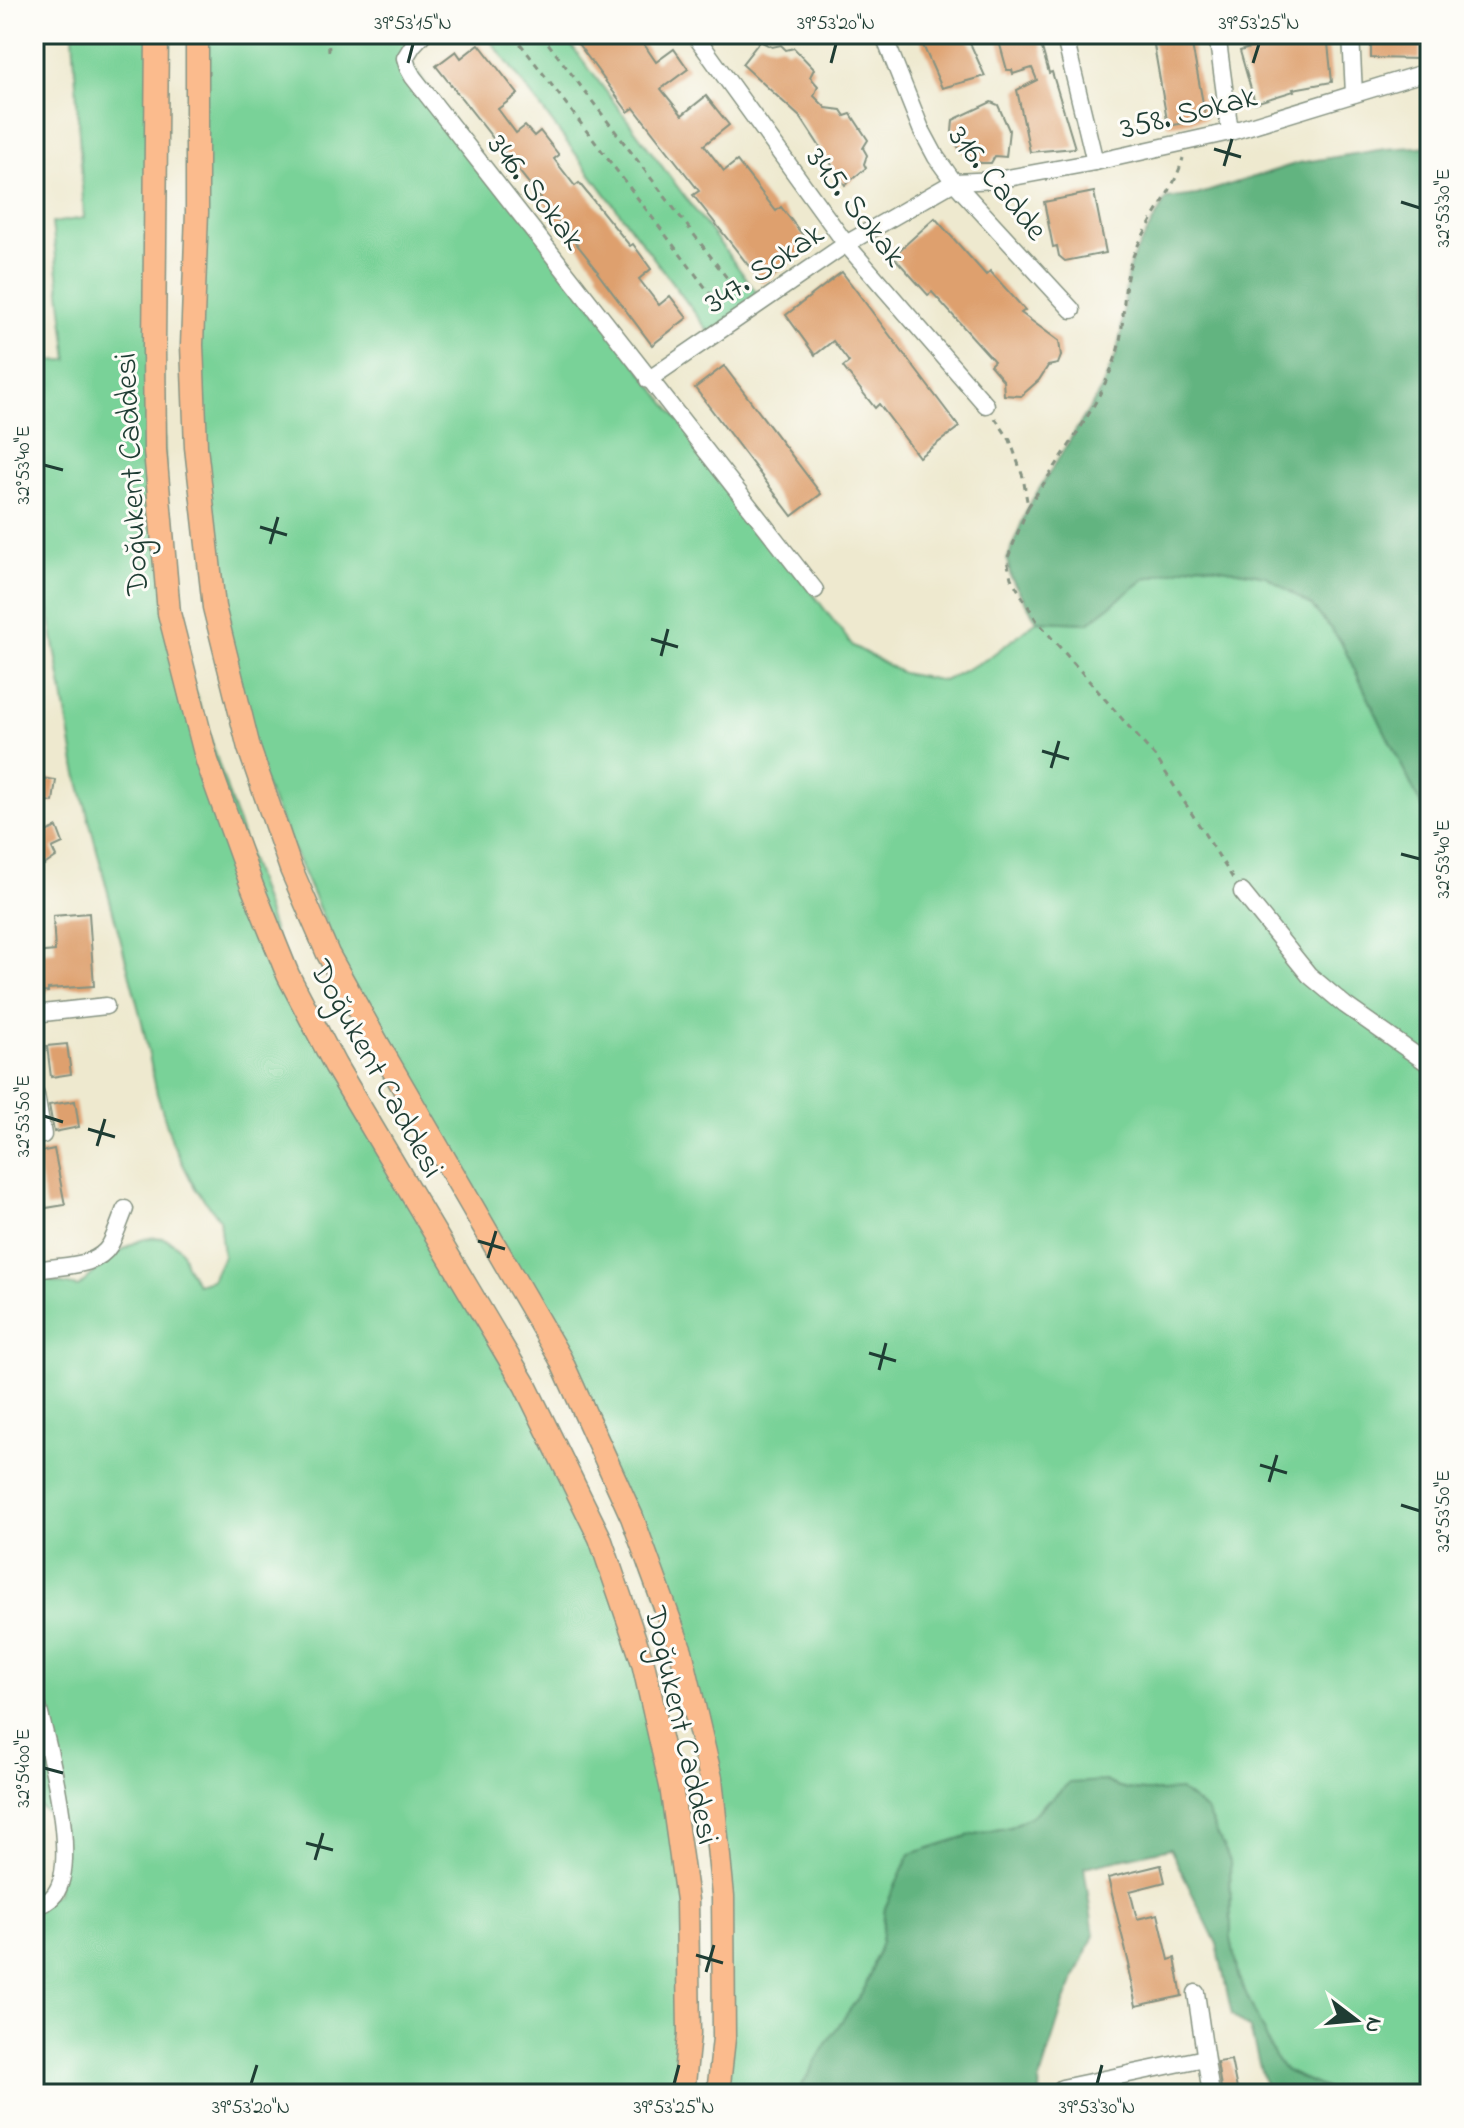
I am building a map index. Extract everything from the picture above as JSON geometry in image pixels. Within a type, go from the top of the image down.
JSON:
[{"type":"main road","name":"Doğukent Caddesi","points":[[157,34],[155,450],[169,613],[207,761],[288,975],[335,1065],[525,1385],[600,1538],[643,1663],[673,1800],[687,1900],[689,2034],[683,2094]]},
{"type":"main road","name":"Doğukent Caddesi","points":[[197,34],[197,212],[192,345],[196,447],[214,607],[245,734],[291,869],[328,954],[560,1358],[632,1517],[681,1651],[711,1778],[723,1896],[724,2038],[718,2094]]},
{"type":"street","name":"346. Sokak","points":[[423,34],[405,58],[413,77],[648,380]]},
{"type":"street","name":"345. Sokak","points":[[694,34],[846,244],[986,405]]},
{"type":"street","name":"316. Cadde","points":[[883,34],[921,129],[936,157],[954,182],[1072,310]]},
{"type":"street","points":[[1064,34],[1095,162]]},
{"type":"street","points":[[1217,34],[1230,132]]},
{"type":"street","points":[[1351,34],[1354,94]]},
{"type":"street","name":"358. Sokak","points":[[954,182],[997,180],[1230,132],[1430,71]]},
{"type":"street","name":"347. Sokak","points":[[648,380],[846,244],[954,182]]},
{"type":"street","points":[[648,380],[815,590]]},
{"type":"street","points":[[1242,892],[1309,975],[1345,1005],[1430,1065]]},
{"type":"street","points":[[34,1014],[106,1006]]},
{"type":"street","points":[[34,1092],[43,1135]]},
{"type":"street","points":[[34,1271],[86,1263],[97,1258],[109,1248],[125,1209]]},
{"type":"street","points":[[34,1692],[54,1766],[64,1837],[63,1872],[57,1893],[45,1904],[34,1906]]},
{"type":"street","points":[[1196,1993],[1211,2094]]},
{"type":"street","points":[[1062,2094],[1062,2088],[1205,2058]]},
{"type":"path","points":[[328,34],[329,51]]},
{"type":"path","points":[[513,34],[732,322]]},
{"type":"path","points":[[541,34],[751,309]]},
{"type":"path","points":[[1186,142],[1173,187],[1131,261],[1116,355],[1101,390],[1028,507],[1007,560],[1011,578],[1037,621],[1157,759],[1242,892]]},
{"type":"path","points":[[986,405],[1010,440],[1023,477],[1028,507]]},
{"type":"green space","points":[[73,34],[157,34],[157,214],[169,613],[288,975],[525,1385],[643,1663],[687,1900],[683,2094],[34,2094],[34,1906],[57,1893],[61,1821],[34,1803],[34,1271],[53,1282],[78,1287],[126,1247],[154,1237],[168,1240],[180,1249],[197,1284],[212,1280],[223,1256],[219,1218],[195,1188],[173,1144],[157,1094],[142,1022],[76,770],[39,555],[42,361],[68,360],[52,223],[84,218]]},
{"type":"green space","points":[[197,34],[423,34],[406,58],[853,646],[902,673],[944,681],[987,659],[1037,621],[1088,623],[1146,578],[1200,564],[1266,576],[1312,606],[1340,640],[1430,823],[1430,2094],[1333,2094],[1285,2071],[1276,2060],[1238,1976],[1231,1939],[1230,1861],[1145,1791],[1120,1789],[1105,1782],[1048,1800],[1033,1815],[1010,1827],[971,1835],[911,1854],[885,1908],[881,1942],[865,1988],[797,2094],[718,2094],[723,1896],[681,1651],[560,1358],[378,1044],[249,748],[196,447]]},
{"type":"green space","points":[[486,34],[563,34],[763,301],[712,336]]},
{"type":"green space","points":[[1430,146],[1430,823],[1340,640],[1312,606],[1266,576],[1200,564],[1146,578],[1088,623],[1037,621],[1011,578],[1007,560],[1028,507],[1101,390],[1121,334],[1131,261],[1166,199],[1197,195],[1298,163],[1385,149]]},
{"type":"green space","points":[[1105,1781],[1132,1790],[1180,1790],[1206,1810],[1230,1861],[1231,1939],[1238,1976],[1276,2060],[1285,2071],[1333,2094],[1272,2094],[1265,2086],[1250,2029],[1232,2015],[1217,1944],[1170,1848],[1084,1867],[1094,1935],[1064,2003],[1039,2082],[1040,2094],[797,2094],[827,2042],[865,1988],[881,1942],[885,1908],[910,1854],[971,1835],[1010,1827],[1033,1815],[1069,1783]]},
{"type":"building","points":[[571,34],[637,34],[656,62],[674,49],[688,69],[661,89],[682,115],[706,96],[729,125],[704,145],[724,171],[737,161],[776,211],[781,207],[811,246],[763,284],[693,195],[699,191],[634,108],[628,112]]},
{"type":"building","points":[[918,34],[966,34],[985,76],[942,88]]},
{"type":"building","points":[[997,34],[1038,34],[1075,148],[1030,152],[1017,90],[1037,80],[1032,68],[1013,74],[1012,70],[1007,70]]},
{"type":"building","points":[[1152,34],[1190,34],[1206,119],[1168,126]]},
{"type":"building","points":[[1295,34],[1327,34],[1332,82],[1293,89],[1255,103],[1240,51]]},
{"type":"building","points":[[1371,34],[1420,34],[1420,59],[1371,58]]},
{"type":"building","points":[[760,41],[772,47],[781,45],[786,50],[794,48],[814,69],[810,77],[818,86],[814,96],[826,108],[841,110],[845,116],[851,114],[868,140],[863,148],[867,155],[866,168],[845,185],[801,118],[742,64]]},
{"type":"building","points":[[479,44],[518,94],[498,109],[516,133],[525,126],[534,136],[540,131],[559,155],[554,159],[575,186],[579,183],[651,269],[639,279],[659,305],[670,296],[687,318],[652,345],[598,271],[436,66],[456,51],[461,58]]},
{"type":"building","points":[[991,102],[998,105],[1009,130],[1006,157],[995,156],[991,163],[981,163],[971,160],[958,147],[952,132],[953,120]]},
{"type":"building","points":[[1094,192],[1106,253],[1065,261],[1059,256],[1057,246],[1053,247],[1044,202]]},
{"type":"building","points":[[935,218],[986,275],[990,271],[1025,310],[1021,313],[1059,341],[1061,356],[1058,364],[1048,366],[1039,380],[1021,396],[1004,395],[1003,380],[990,365],[994,361],[932,292],[928,295],[893,256]]},
{"type":"building","points":[[842,272],[959,427],[919,457],[879,404],[875,408],[843,367],[849,362],[833,341],[815,355],[786,315]]},
{"type":"building","points":[[724,366],[821,494],[792,516],[695,388]]},
{"type":"building","points":[[34,777],[56,780],[53,802],[34,800]]},
{"type":"building","points":[[57,827],[63,843],[52,848],[56,857],[44,865],[34,850],[34,837]]},
{"type":"building","points":[[89,913],[94,986],[34,993],[34,953],[55,951],[53,916]]},
{"type":"building","points":[[67,1044],[71,1074],[51,1077],[47,1046]]},
{"type":"building","points":[[75,1101],[79,1127],[54,1132],[49,1105]]},
{"type":"building","points":[[54,1149],[65,1205],[46,1208],[35,1153]]},
{"type":"building","points":[[1161,1865],[1165,1882],[1130,1891],[1137,1919],[1158,1914],[1169,1960],[1175,1958],[1182,1996],[1136,2006],[1108,1878]]},
{"type":"building","points":[[1231,2060],[1238,2094],[1222,2094],[1217,2062]]}]
